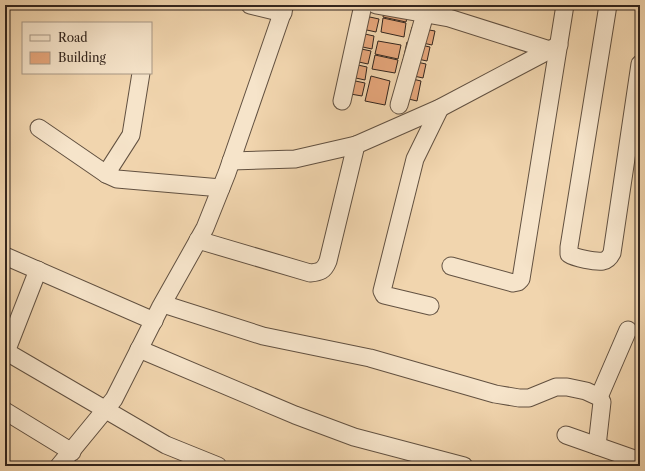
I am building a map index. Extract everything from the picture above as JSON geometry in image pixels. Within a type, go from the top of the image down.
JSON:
[{"type":"street","points":[[59,466],[114,400],[139,349],[198,240],[221,188],[284,9],[250,5]]},
{"type":"street","points":[[342,101],[363,5]]},
{"type":"street","points":[[376,5],[449,18],[554,47]]},
{"type":"street","points":[[451,266],[513,283],[518,282],[521,279],[554,47],[565,5]]},
{"type":"street","points":[[608,5],[569,247],[569,254],[574,258],[603,261],[609,258],[612,253],[640,64]]},
{"type":"street","points":[[399,106],[425,14]]},
{"type":"street","points":[[231,161],[295,159],[356,145],[440,108],[554,47]]},
{"type":"street","points":[[106,174],[131,135],[141,74]]},
{"type":"street","points":[[430,306],[384,295],[382,291],[415,159],[440,108]]},
{"type":"street","points":[[39,128],[106,174],[126,181],[221,188]]},
{"type":"street","points":[[198,240],[310,273],[320,272],[326,268],[328,261],[356,145]]},
{"type":"street","points":[[5,256],[154,321]]},
{"type":"street","points":[[38,270],[5,351],[166,446],[217,466]]},
{"type":"street","points":[[163,304],[263,336],[370,358],[495,394],[529,398],[556,387],[567,387],[586,391],[599,397],[602,402],[597,446]]},
{"type":"street","points":[[599,397],[628,330]]},
{"type":"street","points":[[139,349],[295,415],[354,438],[464,466]]},
{"type":"street","points":[[5,411],[72,452]]},
{"type":"street","points":[[566,435],[640,461]]},
{"type":"building","points":[[385,5],[409,9],[406,22],[383,17]]},
{"type":"building","points":[[356,14],[379,19],[376,32],[353,27]]},
{"type":"building","points":[[383,18],[406,23],[404,37],[381,32]]},
{"type":"building","points":[[412,27],[435,31],[432,45],[409,40]]},
{"type":"building","points":[[351,31],[374,36],[372,49],[349,44]]},
{"type":"building","points":[[378,41],[401,45],[398,59],[375,54]]},
{"type":"building","points":[[407,42],[430,47],[427,61],[404,56]]},
{"type":"building","points":[[347,46],[371,51],[368,64],[345,59]]},
{"type":"building","points":[[375,55],[398,60],[395,73],[372,69]]},
{"type":"building","points":[[403,59],[426,64],[423,78],[400,73]]},
{"type":"building","points":[[344,62],[367,67],[365,80],[342,75]]},
{"type":"building","points":[[371,76],[390,81],[385,105],[365,101]]},
{"type":"building","points":[[400,76],[421,81],[417,101],[396,96]]},
{"type":"building","points":[[341,78],[365,83],[362,96],[339,92]]}]
